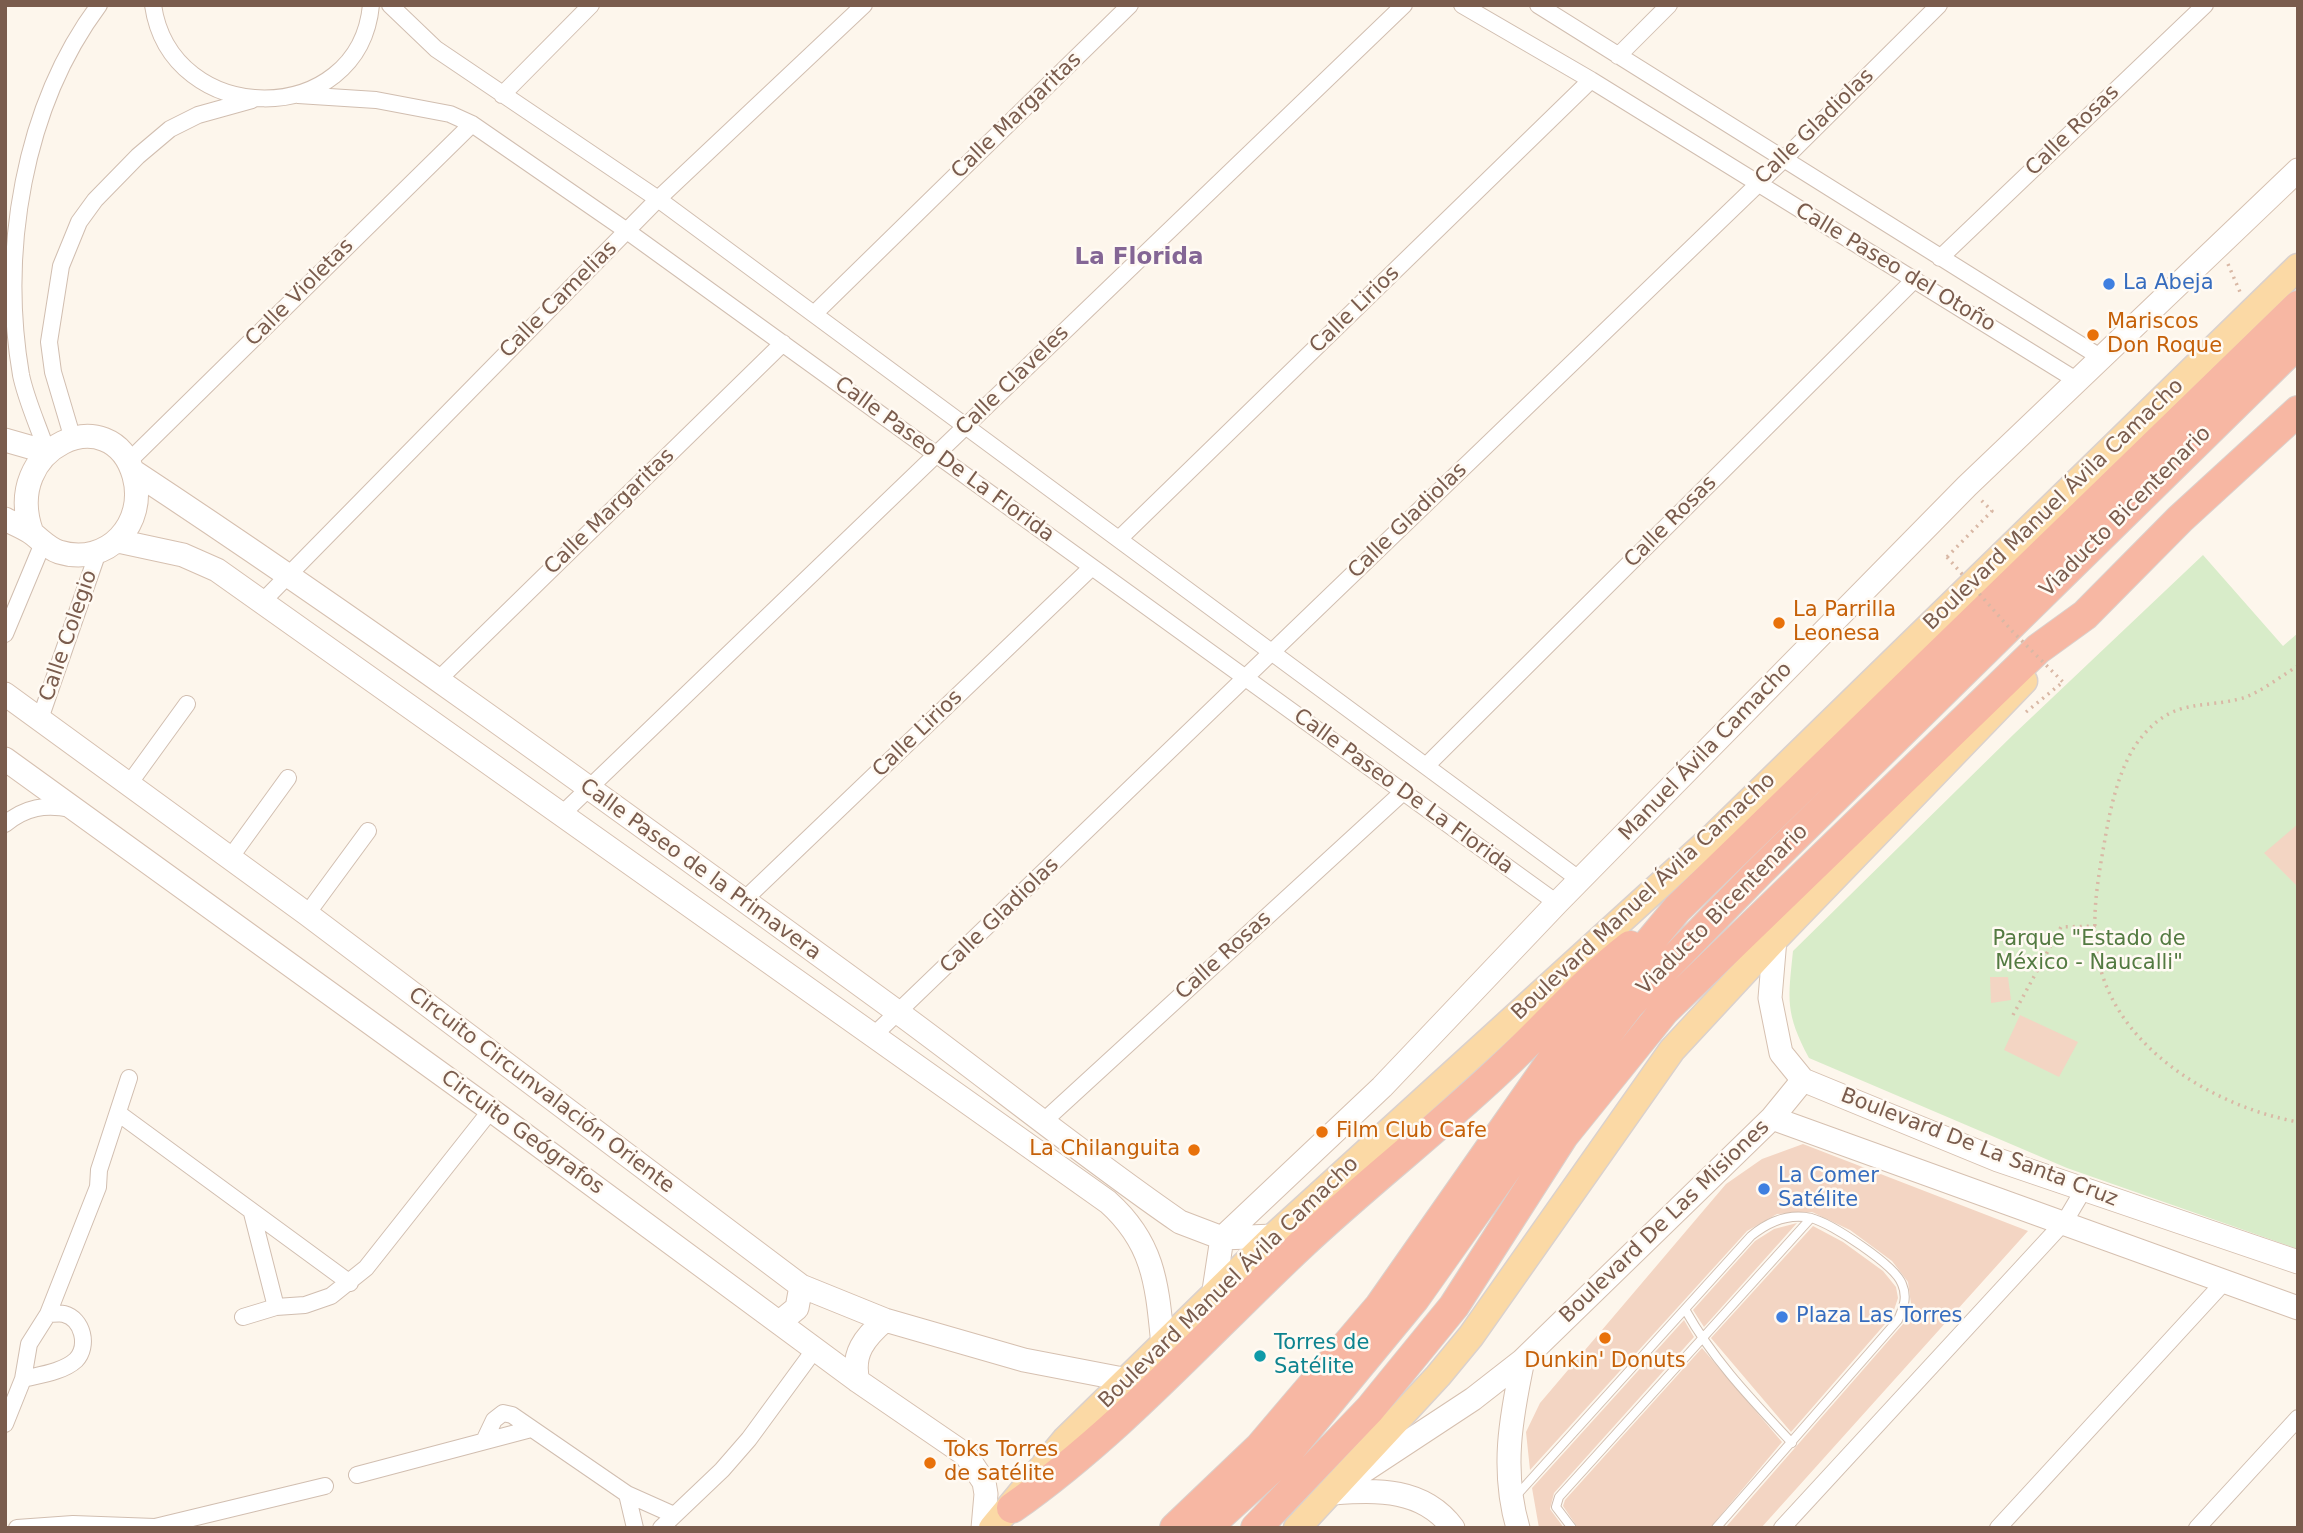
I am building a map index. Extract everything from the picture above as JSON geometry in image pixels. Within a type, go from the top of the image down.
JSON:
[{"type":"highway","name":"Boulevard Manuel Ávila Camacho","points":[[1175,1528],[1260,1447],[1380,1306],[1555,1056],[1677,909],[2298,306]]},
{"type":"highway","name":"Viaducto Bicentenario","points":[[1206,1528],[1282,1459],[1414,1299],[1540,1121],[1629,1005],[1760,870],[2298,343]]},
{"type":"highway","points":[[1256,1528],[1282,1504],[1370,1409],[1454,1306],[1563,1136],[1664,1011],[2038,649],[2085,615],[2180,519],[2298,411]]},
{"type":"highway","points":[[1002,1518],[1063,1472],[1111,1430],[1303,1243],[1512,1059],[1595,973],[1677,909]]},
{"type":"main road","name":"Boulevard Manuel Ávila Camacho","points":[[1002,1518],[1065,1440],[1274,1236],[1715,835],[1841,709],[2019,541],[2298,267]]},
{"type":"main road","points":[[1297,1528],[1471,1336],[1672,1051],[1775,939],[2085,615]]},
{"type":"street","points":[[42,448],[21,378],[14,337],[10,295],[14,224],[32,140],[50,88],[78,34],[99,5]]},
{"type":"street","points":[[153,5],[156,20],[170,50],[192,75],[220,92],[252,100],[275,100],[299,94],[324,82],[345,64],[361,41],[371,5]]},
{"type":"street","name":"Calle Paseo De La Florida","points":[[390,5],[436,49],[658,199],[1580,880]]},
{"type":"street","points":[[502,95],[591,5]]},
{"type":"street","name":"Calle Camelias","points":[[262,602],[658,199],[864,5]]},
{"type":"street","name":"Calle Margaritas","points":[[814,314],[1130,5]]},
{"type":"street","name":"Calle Claveles","points":[[561,815],[1404,5]]},
{"type":"street","name":"Calle Paseo del Otoño","points":[[1462,5],[1591,80],[2076,380]]},
{"type":"street","name":"Calle Paseo del Otoño","points":[[1538,5],[1782,161],[2100,357]]},
{"type":"street","points":[[1618,56],[1669,5]]},
{"type":"street","name":"Calle Gladiolas","points":[[874,1035],[1782,161],[1939,5]]},
{"type":"street","name":"Calle Rosas","points":[[1940,258],[2205,5]]},
{"type":"street","name":"Calle Lirios","points":[[1119,539],[1591,80]]},
{"type":"street","name":"Calle Paseo De La Florida","points":[[299,94],[376,100],[426,108],[472,124],[627,230],[1557,903]]},
{"type":"street","points":[[72,436],[53,372],[49,342],[61,266],[79,222],[95,200],[138,156],[170,129],[198,115],[252,100]]},
{"type":"street","name":"Calle Violetas","points":[[130,467],[472,124]]},
{"type":"street","name":"Manuel Ávila Camacho","points":[[1222,1238],[1382,1087],[1557,903],[1967,486],[2298,170]]},
{"type":"street","name":"Calle Rosas","points":[[1426,766],[1915,279]]},
{"type":"street","name":"Calle Margaritas","points":[[438,680],[783,344]]},
{"type":"street","points":[[5,519],[38,538],[69,554],[97,552],[118,541],[130,526],[137,509],[138,490],[130,467],[103,441],[72,436],[42,448],[24,471],[19,497],[21,510],[38,538]]},
{"type":"street","points":[[5,440],[42,448]]},
{"type":"street","name":"Calle Paseo de la Primavera","points":[[130,467],[289,574],[438,680],[899,1013],[1180,1222],[1222,1238],[1274,1236]]},
{"type":"street","points":[[5,634],[38,538]]},
{"type":"street","name":"Calle Paseo de la Primavera","points":[[118,541],[183,555],[217,570],[874,1035],[1125,1218],[1140,1236],[1151,1264],[1163,1345]]},
{"type":"street","name":"Calle Colegio","points":[[40,719],[97,552]]},
{"type":"street","name":"Calle Lirios","points":[[743,901],[1092,567]]},
{"type":"street","name":"Circuito Circunvalación Oriente","points":[[5,694],[307,914],[801,1286],[885,1320],[1024,1360],[1128,1380]]},
{"type":"street","points":[[129,784],[187,704]]},
{"type":"street","name":"Circuito Geógrafos","points":[[5,760],[491,1110],[858,1381],[966,1455],[984,1482],[986,1494],[983,1528]]},
{"type":"street","points":[[230,858],[288,778]]},
{"type":"street","name":"Calle Rosas","points":[[1045,1120],[1404,792]]},
{"type":"street","points":[[5,824],[26,809],[47,806],[73,809]]},
{"type":"street","points":[[307,914],[368,831]]},
{"type":"street","name":"Boulevard De La Santa Cruz","points":[[1775,939],[1770,998],[1781,1054],[1803,1080],[1998,1160],[2298,1262]]},
{"type":"street","points":[[5,1424],[23,1380],[29,1344],[48,1314],[98,1187],[99,1170],[130,1078]]},
{"type":"street","name":"Boulevard De Las Misiones","points":[[1330,1493],[1473,1399],[1523,1360],[1772,1118],[1803,1080]]},
{"type":"street","points":[[243,1318],[275,1307],[305,1305],[331,1296],[350,1283],[366,1268],[491,1110]]},
{"type":"street","points":[[118,1113],[350,1283]]},
{"type":"street","name":"Boulevard De La Santa Cruz","points":[[1772,1118],[2065,1221],[2298,1308]]},
{"type":"street","points":[[1782,1528],[2065,1221],[2084,1189]]},
{"type":"street","points":[[252,1213],[275,1307]]},
{"type":"street","points":[[1213,1297],[1222,1238]]},
{"type":"street","points":[[1998,1528],[2225,1281]]},
{"type":"street","points":[[780,1322],[797,1308],[801,1286]]},
{"type":"street","points":[[23,1380],[55,1371],[76,1359],[84,1343],[80,1325],[66,1314],[48,1314]]},
{"type":"street","points":[[858,1381],[856,1365],[859,1350],[868,1335],[885,1320]]},
{"type":"street","points":[[661,1528],[749,1439],[815,1349]]},
{"type":"street","points":[[1518,1528],[1507,1477],[1510,1419],[1523,1360]]},
{"type":"street","points":[[484,1441],[494,1420],[503,1413],[512,1415],[627,1494],[674,1515]]},
{"type":"street","points":[[2197,1528],[2298,1418]]},
{"type":"street","points":[[357,1475],[531,1429]]},
{"type":"street","points":[[17,1528],[60,1524],[155,1527],[325,1486]]},
{"type":"street","points":[[1330,1493],[1383,1490],[1403,1493],[1425,1503],[1453,1528]]},
{"type":"street","points":[[627,1494],[635,1528]]},
{"type":"lane","points":[[1511,1502],[1766,1224],[1780,1218],[1811,1218],[1847,1237],[1887,1266],[1902,1282],[1906,1301],[1898,1320],[1716,1528]]},
{"type":"lane","points":[[1572,1528],[1556,1507],[1559,1497],[1811,1218]]},
{"type":"lane","points":[[1686,1311],[1702,1339],[1792,1443]]},
{"type":"path","points":[[2219,243],[2249,315]]},
{"type":"path","points":[[1992,511],[1947,557],[2013,632],[2063,682],[2029,711]]},
{"type":"path","points":[[2298,666],[2244,698],[2184,706],[2163,716],[2145,732],[2131,752],[2109,816],[2099,872],[2095,946],[2106,981],[2128,1024],[2175,1070],[2203,1087],[2265,1113],[2298,1122]]},
{"type":"path","points":[[2013,1015],[2061,927],[2096,926]]},
{"type":"green space","name":"Parque \"Estado de México - Naucalli\"","points":[[2203,555],[2283,646],[2298,633],[2298,1249],[2067,1168],[1809,1058],[1796,1029],[1790,1006],[1793,951],[2014,734]]},
{"type":"building","points":[[2298,824],[2298,887],[2264,853]]},
{"type":"building","points":[[1990,977],[2008,977],[2011,1000],[1991,1003]]},
{"type":"building","points":[[2020,1015],[2078,1042],[2059,1077],[2004,1050]]},
{"type":"building","points":[[1803,1144],[2028,1231],[1761,1528],[1725,1528],[1903,1324],[1911,1304],[1908,1282],[1892,1261],[1850,1230],[1812,1212],[1777,1214],[1747,1231],[1530,1470],[1526,1432],[1540,1403],[1726,1184],[1762,1159]]},
{"type":"building","points":[[1797,1223],[1704,1327],[1693,1310],[1755,1241],[1774,1229]]},
{"type":"building","points":[[1813,1226],[1843,1242],[1883,1271],[1896,1287],[1898,1298],[1892,1316],[1791,1432],[1711,1338]]},
{"type":"building","points":[[1684,1320],[1694,1337],[1554,1493],[1550,1509],[1564,1528],[1539,1528],[1532,1488]]},
{"type":"building","points":[[1702,1348],[1782,1442],[1710,1528],[1578,1528],[1563,1506],[1565,1500]]},
{"type":"place","name":"La Abeja","points":[[2109,284]]},
{"type":"place","name":"Mariscos Don Roque","points":[[2093,335]]},
{"type":"place","name":"La Parrilla Leonesa","points":[[1779,623]]},
{"type":"place","name":"Film Club Cafe","points":[[1322,1132]]},
{"type":"place","name":"La Chilanguita","points":[[1194,1150]]},
{"type":"place","name":"La Comer Satélite","points":[[1764,1189]]},
{"type":"place","name":"Plaza Las Torres","points":[[1782,1317]]},
{"type":"place","name":"Dunkin' Donuts","points":[[1605,1338]]},
{"type":"place","name":"Torres de Satélite","points":[[1260,1356]]},
{"type":"place","name":"Toks Torres de satélite","points":[[930,1463]]},
{"type":"district","name":"La Florida","points":[[1139,258]]}]
